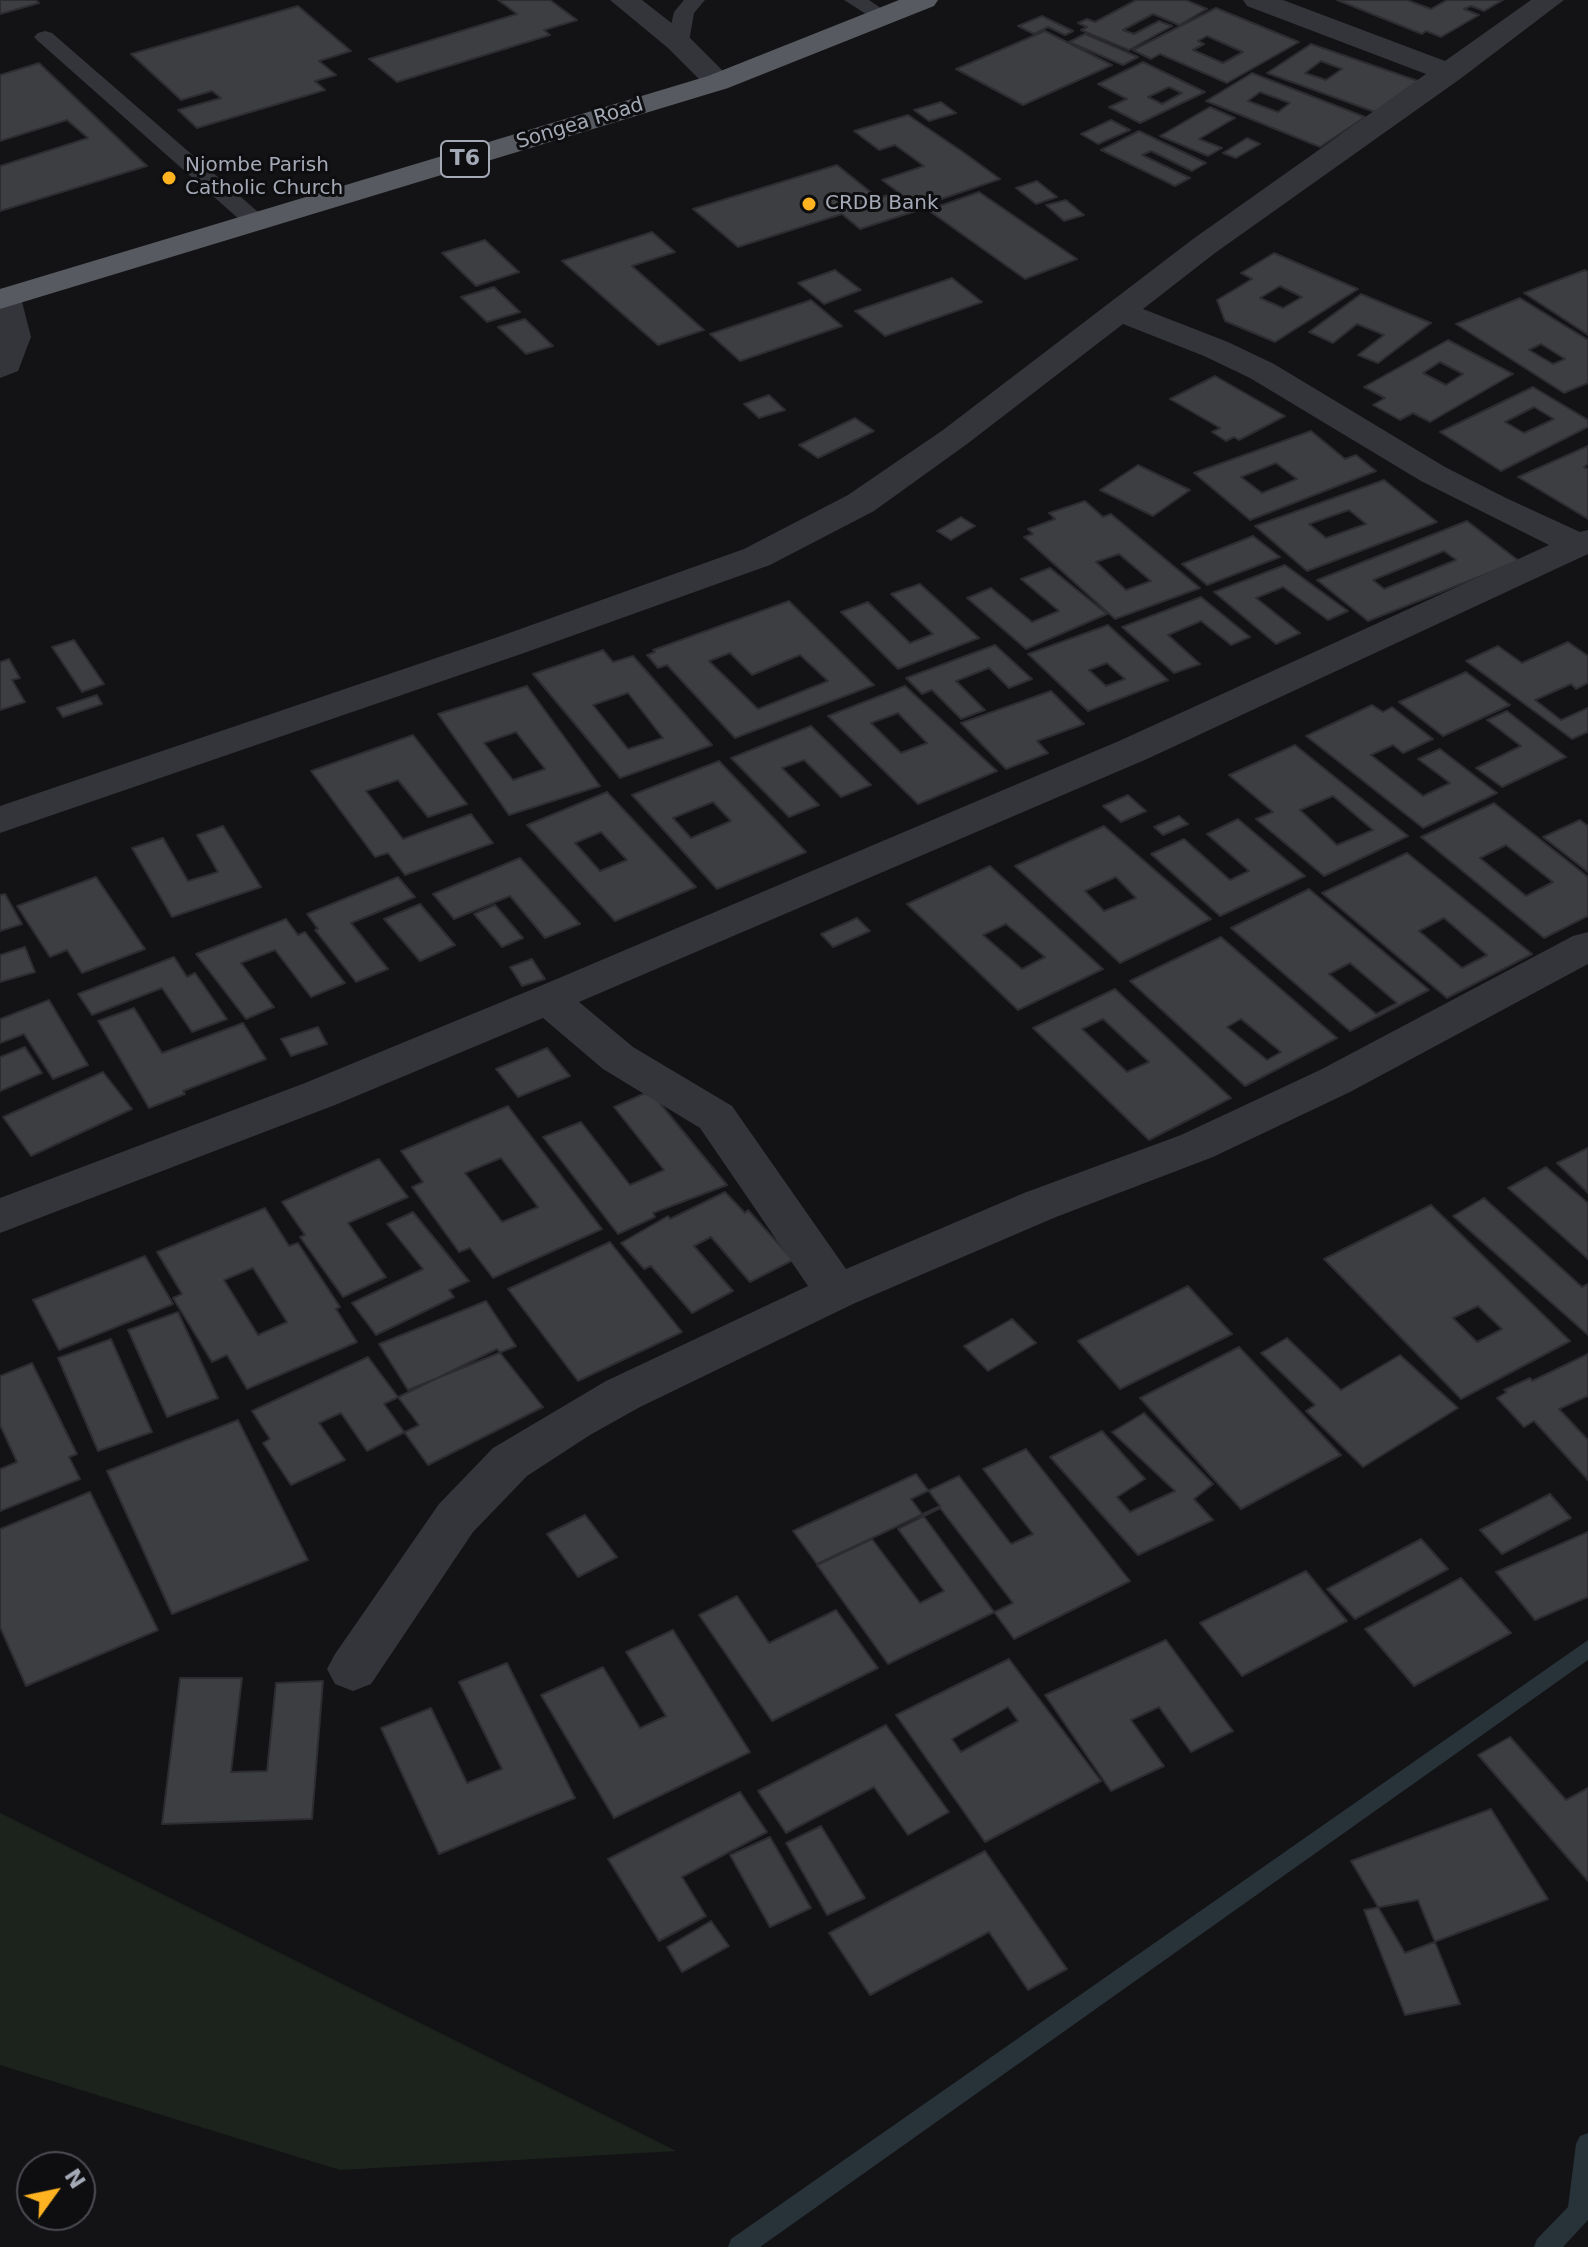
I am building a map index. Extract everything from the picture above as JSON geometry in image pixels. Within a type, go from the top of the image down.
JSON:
[{"type":"highway","name":"Songea Road","points":[[2,298],[718,82],[924,0]]},
{"type":"street","points":[[624,0],[678,42],[718,82]]},
{"type":"street","points":[[1257,0],[1450,73]]},
{"type":"street","points":[[0,820],[757,557],[861,503],[955,437],[1204,246],[1550,0]]},
{"type":"street","points":[[0,368],[6,364],[14,337],[2,298]]},
{"type":"street","points":[[1121,312],[1216,349],[1262,371],[1433,474],[1493,506],[1583,543]]},
{"type":"street","points":[[0,1216],[320,1094],[548,999],[1133,750],[1583,543]]},
{"type":"street","points":[[353,1669],[456,1518],[510,1462],[623,1394],[837,1292],[1040,1205],[1197,1146],[1335,1081],[1588,946]]},
{"type":"street","points":[[548,999],[618,1058],[716,1117],[837,1292]]},
{"type":"lane","points":[[678,42],[684,12],[695,0]]},
{"type":"lane","points":[[854,0],[884,17]]},
{"type":"lane","points":[[45,37],[257,223]]},
{"type":"shaded area","points":[[0,1813],[676,2151],[340,2170],[0,2065]]},
{"type":"building","points":[[0,0],[36,0],[39,3],[0,14]]},
{"type":"building","points":[[498,0],[550,0],[577,20],[544,30],[550,35],[397,82],[369,59],[517,14]]},
{"type":"building","points":[[1136,0],[1186,0],[1207,9],[1179,25],[1153,14],[1123,30],[1134,34],[1159,21],[1172,26],[1129,50],[1081,30],[1087,27],[1078,23],[1087,19],[1095,22]]},
{"type":"building","points":[[1337,0],[1407,0],[1431,9],[1447,0],[1503,0],[1484,11],[1471,6],[1464,9],[1479,15],[1441,37],[1426,31],[1422,34]]},
{"type":"building","points":[[298,6],[351,51],[319,61],[336,75],[315,81],[325,90],[197,128],[178,110],[221,98],[212,91],[181,100],[131,54]]},
{"type":"building","points":[[1216,8],[1299,42],[1227,83],[1160,54],[1151,59],[1133,50]],"holes":[[[1207,36],[1243,52],[1223,63],[1193,50],[1204,44],[1198,41]]]},
{"type":"building","points":[[1042,16],[1073,31],[1065,35],[1048,27],[1034,34],[1018,26]]},
{"type":"building","points":[[1045,31],[1112,65],[1023,105],[956,69]]},
{"type":"building","points":[[1085,34],[1138,57],[1123,65],[1069,42]]},
{"type":"building","points":[[1311,44],[1418,81],[1375,112],[1267,73]],"holes":[[[1321,61],[1342,69],[1326,80],[1305,73]]]},
{"type":"building","points":[[1143,62],[1205,92],[1140,123],[1109,107],[1127,99],[1098,84]],"holes":[[[1169,87],[1182,93],[1162,104],[1148,97]]]},
{"type":"building","points":[[39,63],[147,166],[0,211],[0,166],[88,138],[67,120],[0,141],[0,75]]},
{"type":"building","points":[[1252,73],[1365,117],[1320,147],[1206,101]],"holes":[[[1260,92],[1290,103],[1278,112],[1248,101]]]},
{"type":"building","points":[[941,102],[956,113],[929,121],[914,110]]},
{"type":"building","points":[[1210,107],[1235,118],[1199,139],[1222,148],[1208,156],[1160,136]]},
{"type":"building","points":[[908,115],[1000,179],[918,207],[882,180],[924,166],[895,145],[879,150],[854,131]]},
{"type":"building","points":[[1111,120],[1130,130],[1098,144],[1081,134]]},
{"type":"building","points":[[1139,131],[1206,163],[1192,171],[1151,151],[1142,155],[1190,178],[1175,186],[1101,150]]},
{"type":"building","points":[[1247,138],[1260,144],[1236,158],[1223,153]]},
{"type":"building","name":"CRDB Bank","points":[[837,165],[878,198],[894,193],[916,211],[860,229],[842,214],[738,247],[693,209]]},
{"type":"building","points":[[1037,181],[1057,197],[1036,204],[1016,188]]},
{"type":"building","points":[[979,192],[1077,259],[1025,279],[928,210]]},
{"type":"building","points":[[1066,200],[1084,215],[1064,221],[1046,205]]},
{"type":"building","points":[[652,232],[675,252],[632,266],[704,330],[658,345],[562,261]]},
{"type":"building","points":[[485,240],[519,272],[476,286],[442,253]]},
{"type":"building","points":[[1274,253],[1358,289],[1275,342],[1225,321],[1217,300],[1252,279],[1241,273]],"holes":[[[1280,286],[1302,297],[1283,308],[1260,298]]]},
{"type":"building","points":[[835,270],[861,290],[824,304],[798,283]]},
{"type":"building","points":[[1585,270],[1588,272],[1588,335],[1524,293]]},
{"type":"building","points":[[952,278],[982,302],[885,336],[855,311]]},
{"type":"building","points":[[494,287],[520,312],[487,322],[461,297]]},
{"type":"building","points":[[1361,294],[1431,323],[1378,363],[1358,355],[1384,335],[1357,324],[1333,343],[1309,332]]},
{"type":"building","points":[[1520,298],[1588,340],[1588,383],[1564,393],[1456,324]],"holes":[[[1541,344],[1565,359],[1553,364],[1529,350]]]},
{"type":"building","points":[[811,300],[842,326],[740,361],[710,334]]},
{"type":"building","points":[[525,319],[553,346],[526,354],[498,327]]},
{"type":"building","points":[[1448,340],[1513,374],[1430,422],[1413,413],[1400,420],[1373,405],[1385,398],[1364,387]],"holes":[[[1440,362],[1463,374],[1446,385],[1423,373]]]},
{"type":"building","points":[[1215,376],[1285,416],[1239,440],[1234,437],[1226,441],[1212,432],[1220,428],[1170,399]]},
{"type":"building","points":[[1533,387],[1588,420],[1588,427],[1501,471],[1440,432]],"holes":[[[1534,407],[1554,419],[1524,433],[1505,422]]]},
{"type":"building","points":[[769,395],[785,410],[759,418],[744,404]]},
{"type":"building","points":[[855,418],[874,431],[818,458],[799,445]]},
{"type":"building","points":[[1311,431],[1345,459],[1356,455],[1376,471],[1250,520],[1194,473]],"holes":[[[1276,463],[1297,479],[1262,493],[1241,477]]]},
{"type":"building","points":[[1588,446],[1588,464],[1584,467],[1588,469],[1588,519],[1518,477]]},
{"type":"building","points":[[1138,465],[1190,490],[1153,516],[1100,490]]},
{"type":"building","points":[[1384,480],[1437,522],[1307,571],[1255,526]],"holes":[[[1349,510],[1366,524],[1326,538],[1309,524]]]},
{"type":"building","points":[[1085,501],[1103,517],[1111,514],[1200,588],[1115,619],[1024,537],[1033,534],[1028,529],[1055,519],[1049,513]],"holes":[[[1119,554],[1151,581],[1126,590],[1096,562]]]},
{"type":"building","points":[[961,517],[975,526],[951,540],[937,531]]},
{"type":"building","points":[[1467,521],[1519,561],[1368,621],[1317,580]],"holes":[[[1444,551],[1456,560],[1384,589],[1373,580]]]},
{"type":"building","points":[[1253,536],[1280,557],[1207,585],[1182,564]]},
{"type":"building","points":[[1285,565],[1348,611],[1328,620],[1283,587],[1256,598],[1300,633],[1276,644],[1214,592]]},
{"type":"building","points":[[1050,568],[1107,614],[1026,649],[967,598],[991,588],[1032,622],[1059,611],[1021,579]]},
{"type":"building","points":[[920,584],[979,638],[898,669],[841,612],[868,602],[910,643],[933,634],[891,594]]},
{"type":"building","points":[[1201,597],[1250,637],[1231,645],[1201,621],[1168,635],[1200,664],[1174,673],[1122,627]]},
{"type":"building","points":[[789,601],[874,685],[735,738],[667,665],[658,668],[647,655],[655,652],[653,650]],"holes":[[[730,653],[752,675],[800,655],[828,681],[758,709],[709,661]]]},
{"type":"building","points":[[1108,625],[1168,680],[1088,711],[1028,654]],"holes":[[[1107,663],[1125,679],[1106,686],[1089,670]]]},
{"type":"building","points":[[74,640],[104,684],[82,692],[52,647]]},
{"type":"building","points":[[1568,642],[1588,656],[1588,683],[1576,689],[1571,684],[1535,700],[1561,720],[1588,708],[1588,732],[1572,739],[1466,661],[1498,646],[1522,663]]},
{"type":"building","points":[[995,645],[1032,679],[1009,688],[989,668],[956,681],[985,710],[961,719],[932,690],[922,694],[906,678]]},
{"type":"building","points":[[603,650],[613,662],[633,656],[712,745],[620,778],[533,674]],"holes":[[[628,693],[663,738],[628,749],[593,705]]]},
{"type":"building","points":[[9,659],[20,678],[12,680],[25,702],[0,710],[0,662]]},
{"type":"building","points":[[1466,672],[1510,705],[1443,736],[1399,702]]},
{"type":"building","points":[[527,686],[600,786],[509,815],[438,714]],"holes":[[[516,732],[545,769],[513,780],[484,743]]]},
{"type":"building","points":[[905,686],[997,771],[918,804],[828,716]],"holes":[[[898,713],[927,743],[901,753],[871,723]]]},
{"type":"building","points":[[1051,691],[1084,724],[1037,741],[1048,753],[1006,769],[961,723]]},
{"type":"building","points":[[97,695],[102,704],[63,717],[57,708]]},
{"type":"building","points":[[1372,705],[1383,712],[1392,707],[1433,739],[1403,753],[1393,745],[1371,755],[1423,796],[1450,783],[1418,759],[1440,749],[1497,793],[1423,828],[1306,736]]},
{"type":"building","points":[[1507,711],[1566,757],[1502,787],[1476,768],[1521,746],[1487,720]]},
{"type":"building","points":[[811,726],[871,785],[841,797],[804,760],[782,768],[819,805],[789,817],[731,758]]},
{"type":"building","points":[[413,735],[467,804],[428,817],[398,780],[366,791],[403,839],[471,814],[493,843],[405,875],[388,853],[375,857],[311,771]]},
{"type":"building","points":[[1295,745],[1408,836],[1324,876],[1256,819],[1273,812],[1229,775]],"holes":[[[1333,796],[1373,830],[1337,845],[1300,810]]]},
{"type":"building","points":[[719,761],[806,852],[717,889],[632,795]],"holes":[[[713,802],[731,821],[691,838],[673,818]]]},
{"type":"building","points":[[607,792],[696,887],[615,921],[527,825]],"holes":[[[601,832],[627,860],[600,871],[575,843]]]},
{"type":"building","points":[[1128,795],[1146,811],[1121,822],[1103,806]]},
{"type":"building","points":[[1494,803],[1588,877],[1588,916],[1544,938],[1421,837]],"holes":[[[1506,845],[1553,882],[1526,896],[1480,858]]]},
{"type":"building","points":[[1179,816],[1188,824],[1163,835],[1154,827]]},
{"type":"building","points":[[1238,819],[1305,876],[1220,916],[1151,854],[1184,839],[1230,880],[1249,871],[1207,834]]},
{"type":"building","points":[[1580,820],[1588,826],[1588,872],[1543,837]]},
{"type":"building","points":[[223,826],[261,887],[172,917],[132,848],[163,838],[188,881],[218,872],[197,835]]},
{"type":"building","points":[[1104,826],[1211,919],[1120,963],[1015,866]],"holes":[[[1116,877],[1136,898],[1104,911],[1085,891]]]},
{"type":"building","points":[[1407,853],[1532,954],[1447,998],[1322,893]],"holes":[[[1444,918],[1487,955],[1462,968],[1419,931]]]},
{"type":"building","points":[[520,858],[580,924],[545,938],[510,896],[454,919],[433,894]]},
{"type":"building","points":[[990,866],[1103,969],[1018,1010],[907,904]],"holes":[[[1006,924],[1045,957],[1022,969],[983,935]]]},
{"type":"building","points":[[96,877],[145,949],[82,973],[67,950],[50,957],[17,906]]},
{"type":"building","points":[[398,877],[415,897],[351,923],[388,969],[356,982],[315,930],[318,929],[307,914]]},
{"type":"building","points":[[1309,889],[1429,990],[1350,1031],[1231,928]],"holes":[[[1350,963],[1397,1003],[1376,1014],[1329,974]]]},
{"type":"building","points":[[5,894],[22,924],[0,931],[0,895]]},
{"type":"building","points":[[420,904],[455,945],[420,961],[384,919]]},
{"type":"building","points":[[495,905],[523,938],[502,947],[474,914]]},
{"type":"building","points":[[857,918],[870,931],[833,947],[821,934]]},
{"type":"building","points":[[286,919],[298,935],[305,932],[345,983],[311,997],[275,950],[241,963],[274,1007],[246,1019],[196,954]]},
{"type":"building","points":[[1221,937],[1337,1038],[1245,1086],[1130,981]],"holes":[[[1241,1019],[1281,1052],[1267,1060],[1227,1027]]]},
{"type":"building","points":[[25,947],[35,972],[0,982],[0,955]]},
{"type":"building","points":[[174,957],[187,977],[195,973],[227,1019],[192,1032],[162,988],[92,1015],[78,994]]},
{"type":"building","points":[[532,959],[545,979],[522,986],[510,967]]},
{"type":"building","points":[[1115,989],[1231,1098],[1149,1140],[1033,1028]],"holes":[[[1103,1019],[1149,1062],[1127,1072],[1082,1029]]]},
{"type":"building","points":[[49,1000],[88,1065],[53,1079],[24,1034],[0,1043],[0,1019]]},
{"type":"building","points":[[134,1008],[162,1053],[243,1023],[266,1059],[183,1091],[185,1094],[149,1108],[98,1021]]},
{"type":"building","points":[[318,1027],[327,1044],[291,1056],[281,1039]]},
{"type":"building","points":[[25,1047],[42,1073],[0,1091],[0,1057]]},
{"type":"building","points":[[547,1048],[570,1076],[518,1097],[496,1069]]},
{"type":"building","points":[[103,1072],[132,1109],[31,1156],[3,1117]]},
{"type":"building","points":[[650,1091],[727,1185],[653,1213],[655,1217],[618,1234],[543,1137],[581,1122],[630,1185],[664,1170],[614,1107]]},
{"type":"building","points":[[508,1106],[602,1229],[493,1278],[470,1248],[459,1252],[412,1187],[423,1182],[401,1151]],"holes":[[[501,1158],[538,1207],[502,1222],[465,1173]]]},
{"type":"building","points":[[1588,1148],[1588,1193],[1557,1163]]},
{"type":"building","points":[[379,1159],[408,1197],[348,1223],[386,1277],[343,1297],[300,1237],[305,1235],[282,1202]]},
{"type":"building","points":[[1546,1167],[1588,1203],[1588,1259],[1508,1188]]},
{"type":"building","points":[[725,1192],[745,1213],[748,1210],[793,1260],[750,1282],[711,1237],[694,1246],[733,1291],[692,1313],[651,1266],[644,1269],[621,1243],[668,1216],[670,1219]]},
{"type":"building","points":[[1484,1198],[1582,1287],[1588,1284],[1588,1335],[1453,1216]]},
{"type":"building","points":[[1431,1205],[1570,1341],[1461,1399],[1324,1259]],"holes":[[[1478,1306],[1502,1329],[1477,1342],[1453,1318]]]},
{"type":"building","points":[[265,1208],[289,1246],[298,1243],[340,1307],[336,1309],[357,1342],[247,1389],[227,1355],[212,1362],[173,1298],[182,1294],[157,1252]],"holes":[[[253,1268],[287,1322],[258,1335],[224,1280]]]},
{"type":"building","points":[[413,1212],[469,1281],[449,1290],[454,1297],[376,1335],[352,1303],[423,1269],[387,1224]]},
{"type":"building","points":[[610,1242],[682,1332],[578,1381],[508,1289]]},
{"type":"building","points":[[145,1256],[173,1304],[59,1350],[33,1300]]},
{"type":"building","points":[[1188,1286],[1232,1334],[1120,1389],[1078,1341]]},
{"type":"building","points":[[486,1301],[516,1346],[408,1390],[379,1344]]},
{"type":"building","points":[[178,1312],[218,1398],[167,1417],[128,1330]]},
{"type":"building","points":[[1012,1319],[1036,1343],[988,1371],[964,1346]]},
{"type":"building","points":[[1287,1338],[1341,1390],[1400,1355],[1458,1408],[1363,1467],[1306,1411],[1315,1405],[1261,1353]]},
{"type":"building","points":[[111,1339],[152,1432],[98,1451],[58,1358]]},
{"type":"building","points":[[1239,1347],[1341,1455],[1241,1509],[1140,1398]]},
{"type":"building","points":[[497,1349],[543,1407],[428,1465],[384,1404]]},
{"type":"building","points":[[1588,1354],[1588,1396],[1559,1409],[1588,1440],[1588,1480],[1534,1421],[1524,1427],[1497,1398],[1507,1392],[1504,1390],[1530,1378],[1532,1381]]},
{"type":"building","points":[[368,1357],[419,1425],[367,1451],[341,1413],[319,1423],[345,1460],[291,1485],[263,1443],[270,1439],[252,1411]]},
{"type":"building","points":[[32,1363],[77,1454],[69,1457],[80,1479],[0,1511],[0,1469],[17,1462],[0,1425],[0,1376]]},
{"type":"building","points":[[1144,1413],[1213,1484],[1194,1499],[1213,1520],[1138,1555],[1050,1457],[1102,1431],[1145,1479],[1117,1497],[1130,1512],[1175,1491],[1112,1432]]},
{"type":"building","points":[[238,1420],[308,1560],[172,1614],[107,1471]]},
{"type":"building","points":[[1026,1449],[1130,1581],[1014,1639],[911,1499],[959,1476],[1011,1544],[1033,1534],[983,1469]]},
{"type":"building","points":[[916,1474],[940,1506],[817,1564],[793,1531]]},
{"type":"building","points":[[90,1492],[158,1630],[26,1686],[0,1627],[0,1529]]},
{"type":"building","points":[[1550,1494],[1571,1518],[1502,1554],[1480,1530]]},
{"type":"building","points":[[940,1508],[1013,1603],[888,1664],[817,1565],[872,1539],[920,1603],[944,1591],[898,1529]]},
{"type":"building","points":[[585,1515],[617,1557],[578,1577],[547,1534]]},
{"type":"building","points":[[1588,1532],[1588,1597],[1535,1620],[1496,1572]]},
{"type":"building","points":[[1421,1539],[1448,1569],[1355,1619],[1327,1589]]},
{"type":"building","points":[[1306,1571],[1347,1621],[1242,1676],[1200,1623]]},
{"type":"building","points":[[1461,1578],[1511,1633],[1414,1686],[1365,1629]]},
{"type":"building","points":[[737,1596],[769,1643],[836,1610],[878,1668],[772,1721],[699,1615]]},
{"type":"building","points":[[673,1630],[750,1752],[614,1818],[541,1695],[603,1667],[640,1728],[666,1716],[626,1652]]},
{"type":"building","points":[[1166,1640],[1233,1731],[1191,1752],[1159,1707],[1131,1720],[1164,1766],[1111,1791],[1045,1695]]},
{"type":"building","points":[[1009,1659],[1101,1781],[985,1842],[896,1715]],"holes":[[[1008,1707],[1018,1721],[961,1752],[952,1739]]]},
{"type":"building","points":[[507,1663],[575,1798],[439,1854],[381,1728],[431,1708],[467,1783],[502,1769],[459,1682]]},
{"type":"building","points":[[180,1678],[242,1678],[231,1772],[267,1771],[276,1683],[323,1681],[312,1819],[162,1824]]},
{"type":"building","points":[[886,1725],[949,1812],[908,1835],[874,1787],[786,1833],[758,1791]]},
{"type":"building","points":[[1510,1737],[1566,1800],[1588,1788],[1588,1881],[1478,1755]]},
{"type":"building","points":[[740,1792],[767,1832],[682,1877],[706,1916],[659,1941],[608,1859]]},
{"type":"building","points":[[1491,1809],[1548,1899],[1405,1953],[1351,1861]]},
{"type":"building","points":[[821,1826],[865,1898],[827,1915],[786,1843]]},
{"type":"building","points":[[770,1837],[811,1908],[770,1927],[730,1855]]},
{"type":"building","points":[[985,1851],[1067,1969],[1028,1990],[989,1932],[870,1995],[829,1933]]},
{"type":"building","points":[[1418,1900],[1460,2004],[1405,2015],[1364,1910]]},
{"type":"building","points":[[711,1921],[729,1946],[682,1972],[667,1947]]},
{"type":"waterway","points":[[740,2247],[1588,1649]]},
{"type":"waterway","points":[[1546,2247],[1579,2212],[1588,2144]]},
{"type":"place","name":"Njombe Parish Catholic Church","points":[[169,178]]},
{"type":"place","name":"CRDB Bank","points":[[809,204]]}]
